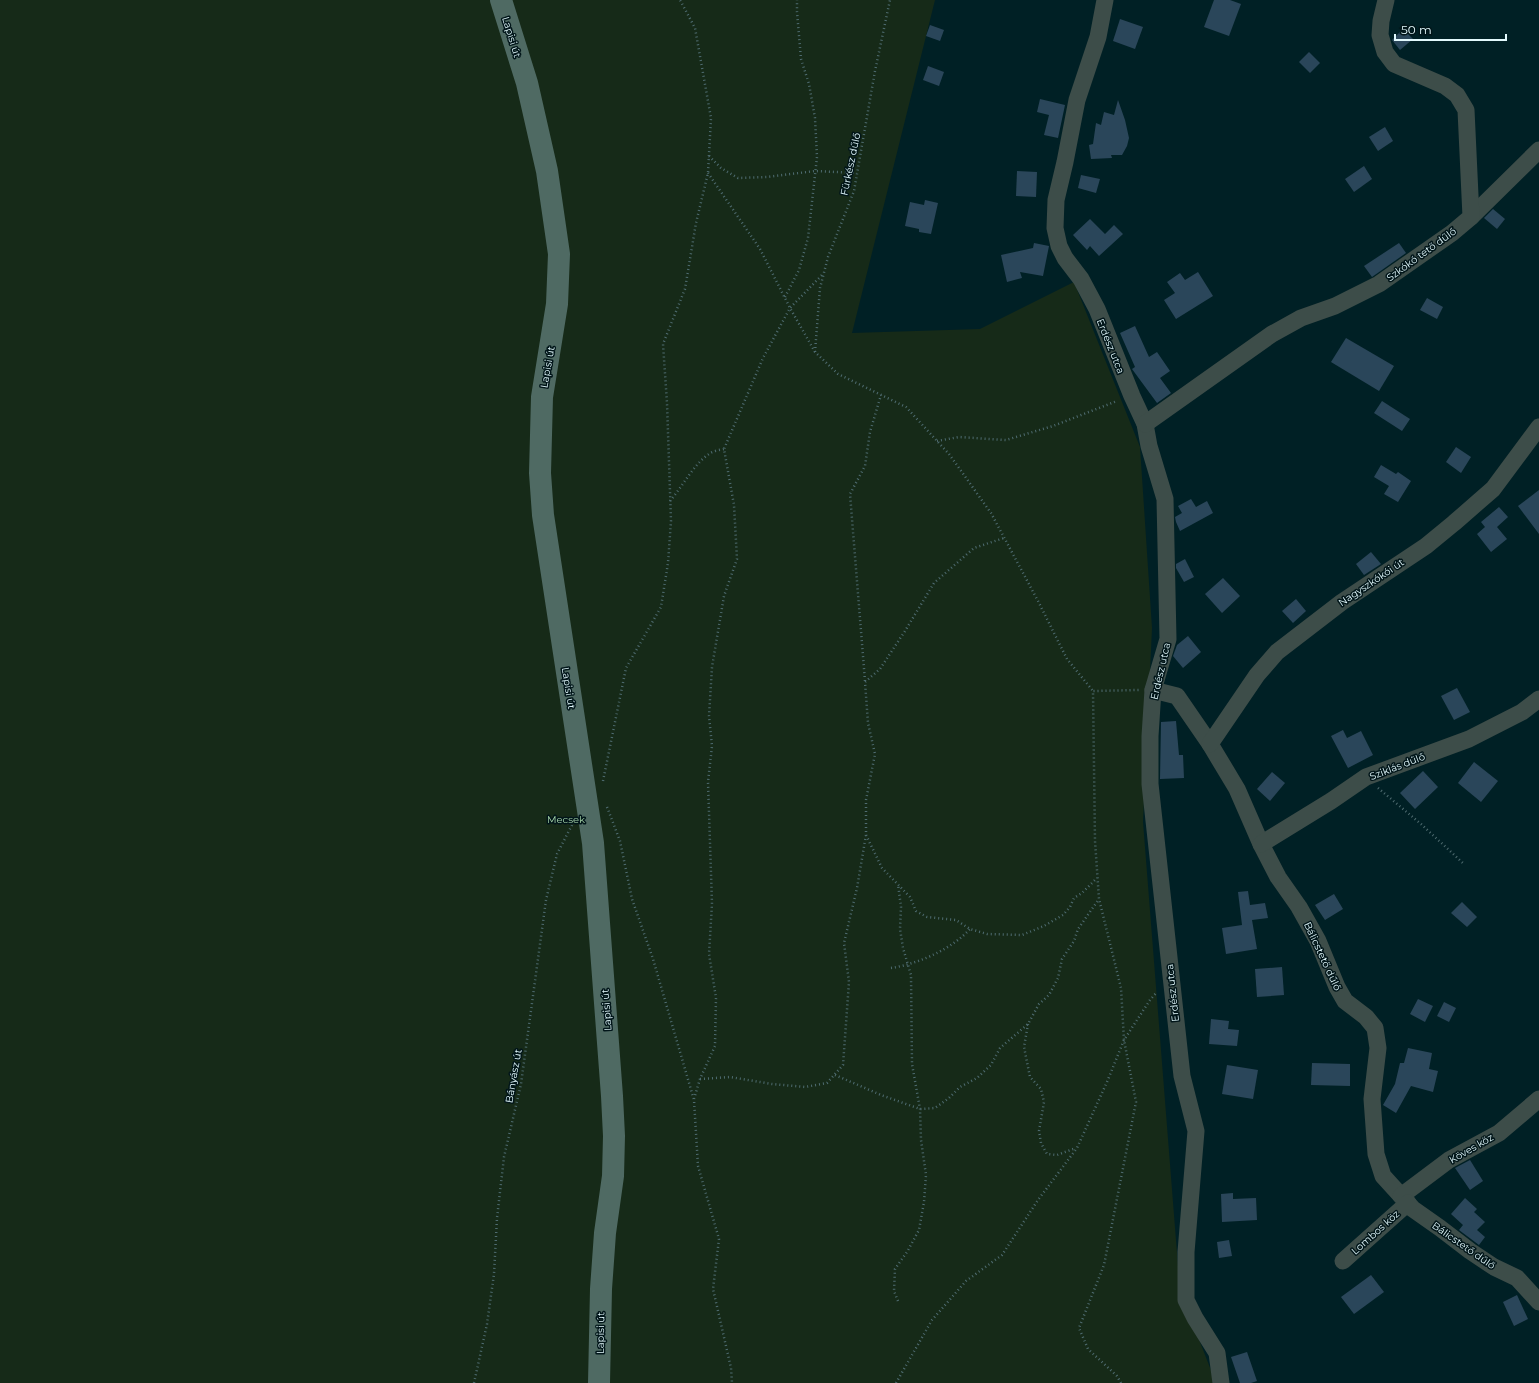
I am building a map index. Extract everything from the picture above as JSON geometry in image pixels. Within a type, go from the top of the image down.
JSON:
[{"type":"street","name":"Lapisi út","points":[[501,0],[527,83],[547,171],[559,254],[557,304],[542,397],[540,473],[543,515],[561,643],[598,795],[593,842],[614,1136],[613,1176],[604,1240],[601,1289],[599,1383]]},
{"type":"street","name":"Erdész utca","points":[[1105,0],[1098,37],[1077,100],[1056,200],[1055,228],[1058,246],[1081,279],[1097,309],[1132,396],[1145,424],[1165,499],[1168,639],[1153,690],[1150,736],[1150,784],[1182,1076],[1196,1130],[1186,1252],[1186,1300],[1195,1318],[1217,1353],[1222,1383]]},
{"type":"street","points":[[1386,0],[1381,21],[1380,35],[1385,52],[1394,64],[1445,86],[1457,95],[1466,110],[1471,216]]},
{"type":"street","name":"Szkókó tető dűlő","points":[[1145,424],[1272,334],[1301,318],[1335,306],[1379,284],[1452,232],[1471,216],[1539,150]]},
{"type":"street","name":"Nagyszkókói út","points":[[1210,744],[1257,675],[1277,652],[1342,602],[1426,546],[1493,489],[1539,426]]},
{"type":"street","name":"Bálicstető dűlő","points":[[1153,690],[1177,696],[1210,744],[1237,790],[1261,844],[1278,877],[1299,907],[1318,941],[1337,987],[1345,1001],[1366,1017],[1375,1028],[1378,1048],[1372,1099],[1376,1154],[1383,1176],[1413,1209],[1494,1267],[1517,1278],[1539,1302]]},
{"type":"street","name":"Sziklás dűlő","points":[[1261,844],[1331,801],[1366,777],[1469,739],[1522,712],[1539,699]]},
{"type":"street","name":"Köves köz","points":[[1405,1199],[1449,1160],[1499,1132],[1539,1098]]},
{"type":"street","name":"Lombos köz","points":[[1343,1262],[1405,1199]]},
{"type":"path","points":[[680,0],[695,28],[711,118],[708,173],[696,223],[686,289],[663,344],[667,403],[671,521],[668,563],[662,607],[626,668],[598,795],[620,841],[632,899],[653,959],[694,1100],[698,1166],[719,1239],[714,1289],[731,1368],[732,1383]]},
{"type":"path","points":[[785,298],[799,270],[808,238],[817,157],[815,118],[809,84],[801,59],[797,0]]},
{"type":"path","name":"Fürkész dűlő","points":[[815,352],[820,288],[828,257],[854,191],[875,71],[890,0]]},
{"type":"path","points":[[709,155],[721,168],[738,178],[767,177],[815,171],[858,173]]},
{"type":"path","points":[[708,173],[760,249],[790,308],[815,352],[838,374],[906,407],[949,454],[991,513],[1066,659],[1093,691],[1094,786],[1099,899],[1121,988],[1124,1040],[1136,1102],[1104,1265],[1079,1328],[1088,1349],[1118,1376],[1121,1383]]},
{"type":"path","points":[[694,1100],[700,1079],[715,1046],[716,1033],[716,998],[709,954],[712,904],[708,782],[712,746],[710,716],[712,667],[724,596],[737,560],[734,505],[724,449],[763,358],[790,308],[823,274]]},
{"type":"path","points":[[700,1079],[730,1077],[772,1084],[805,1086],[827,1083],[843,1065],[849,982],[844,943],[857,888],[866,834],[866,800],[875,754],[868,723],[850,494],[864,466],[870,432],[881,395]]},
{"type":"path","points":[[937,441],[959,437],[1006,440],[1053,426],[1132,396]]},
{"type":"path","points":[[670,501],[682,488],[697,465],[710,453],[724,449]]},
{"type":"path","points":[[865,682],[880,669],[934,583],[974,548],[1004,538]]},
{"type":"path","points":[[1093,691],[1153,690]]},
{"type":"path","points":[[1366,777],[1421,824],[1464,864]]},
{"type":"path","name":"Bányász út","points":[[474,1383],[487,1324],[494,1274],[497,1218],[504,1157],[520,1084],[546,900],[557,854],[574,820],[598,795]]},
{"type":"path","points":[[866,834],[882,868],[910,897],[916,911],[927,918],[956,920],[970,929],[987,934],[1022,935],[1044,926],[1063,915],[1070,907],[1074,898],[1082,893],[1098,878]]},
{"type":"path","points":[[898,884],[901,907],[900,929],[903,948],[911,975],[912,1064],[920,1110],[921,1140],[926,1175],[920,1230],[908,1252],[895,1269],[894,1291],[898,1301]]},
{"type":"path","points":[[835,1074],[880,1095],[920,1110],[935,1108],[949,1098],[960,1087],[977,1078],[991,1065],[1000,1048],[1028,1024],[1040,1004],[1049,995],[1058,978],[1062,959],[1074,940],[1078,929],[1099,899]]},
{"type":"path","points":[[891,968],[908,966],[960,940],[970,929]]},
{"type":"path","points":[[896,1383],[932,1320],[966,1281],[1002,1255],[1038,1200],[1077,1148],[1124,1040],[1150,1000],[1170,977]]},
{"type":"path","points":[[1028,1024],[1024,1047],[1030,1076],[1041,1089],[1044,1102],[1039,1132],[1042,1143],[1047,1154],[1057,1155],[1077,1148]]},
{"type":"green space","name":"Mecsek","points":[[0,0],[935,0],[852,333],[980,329],[1074,282],[1140,447],[1152,628],[1143,822],[1180,1291],[1216,1383],[0,1383]]},
{"type":"building","points":[[1214,0],[1230,0],[1241,4],[1229,36],[1204,27]]},
{"type":"building","points":[[1120,19],[1143,27],[1135,49],[1113,41]]},
{"type":"building","points":[[930,25],[944,30],[940,41],[926,36]]},
{"type":"building","points":[[1403,29],[1413,39],[1400,50],[1392,40]]},
{"type":"building","points":[[1309,52],[1320,63],[1310,73],[1299,62]]},
{"type":"building","points":[[928,66],[944,72],[939,86],[923,80]]},
{"type":"building","points":[[1040,99],[1065,105],[1058,138],[1044,135],[1049,115],[1037,112]]},
{"type":"building","points":[[1118,100],[1129,138],[1127,146],[1122,155],[1111,155],[1112,158],[1091,159],[1089,145],[1093,144],[1096,123],[1101,125],[1104,112],[1114,115]]},
{"type":"building","points":[[1385,127],[1393,141],[1378,151],[1369,137]]},
{"type":"building","points":[[1364,166],[1372,179],[1354,192],[1345,179]]},
{"type":"building","points":[[1017,171],[1037,172],[1036,197],[1016,196]]},
{"type":"building","points":[[1081,175],[1100,179],[1096,193],[1078,188]]},
{"type":"building","points":[[925,200],[938,203],[931,234],[919,232],[919,229],[905,226],[910,202],[924,205]]},
{"type":"building","points":[[1493,209],[1505,219],[1497,229],[1484,218]]},
{"type":"building","points":[[1090,219],[1105,234],[1114,225],[1123,234],[1099,256],[1090,246],[1087,250],[1073,235]]},
{"type":"building","points":[[1034,243],[1049,246],[1043,276],[1020,272],[1022,278],[1007,282],[1001,255],[1033,248]]},
{"type":"building","points":[[1399,243],[1406,253],[1372,277],[1364,266]]},
{"type":"building","points":[[1198,272],[1213,296],[1176,319],[1164,300],[1175,293],[1167,282],[1180,273],[1185,280]]},
{"type":"building","points":[[1427,298],[1443,307],[1437,319],[1420,310]]},
{"type":"building","points":[[1135,326],[1149,357],[1157,352],[1170,371],[1160,378],[1171,393],[1157,403],[1132,369],[1135,367],[1120,333]]},
{"type":"building","points":[[1346,338],[1394,366],[1379,391],[1331,362]]},
{"type":"building","points":[[1382,401],[1410,419],[1402,431],[1374,413]]},
{"type":"building","points":[[1456,447],[1471,457],[1461,473],[1446,462]]},
{"type":"building","points":[[1381,465],[1396,474],[1398,472],[1411,481],[1398,502],[1384,494],[1389,486],[1374,477]]},
{"type":"building","points":[[1539,490],[1539,534],[1518,506]]},
{"type":"building","points":[[1191,499],[1196,507],[1207,501],[1213,513],[1180,531],[1175,517],[1182,513],[1178,506]]},
{"type":"building","points":[[1499,507],[1508,517],[1497,527],[1507,539],[1491,552],[1477,534],[1485,527],[1481,522]]},
{"type":"building","points":[[1371,552],[1381,564],[1364,575],[1356,564]]},
{"type":"building","points":[[1185,559],[1194,577],[1184,582],[1176,568],[1176,564]]},
{"type":"building","points":[[1223,578],[1240,596],[1222,613],[1205,594]]},
{"type":"building","points":[[1296,599],[1306,611],[1293,623],[1282,611]]},
{"type":"building","points":[[1188,636],[1201,652],[1183,668],[1173,656],[1177,645]]},
{"type":"building","points":[[1457,688],[1470,712],[1454,720],[1441,696]]},
{"type":"building","points":[[1176,721],[1179,755],[1183,755],[1184,778],[1160,779],[1161,722]]},
{"type":"building","points":[[1343,730],[1347,738],[1361,731],[1373,755],[1348,768],[1331,736]]},
{"type":"building","points":[[1474,762],[1498,781],[1481,802],[1458,783]]},
{"type":"building","points":[[1423,771],[1438,787],[1415,809],[1400,793]]},
{"type":"building","points":[[1272,772],[1285,783],[1270,801],[1257,789]]},
{"type":"building","points":[[1248,891],[1250,905],[1265,903],[1268,918],[1252,920],[1257,949],[1226,954],[1222,928],[1242,925],[1238,892]]},
{"type":"building","points":[[1334,894],[1343,909],[1325,920],[1315,905]]},
{"type":"building","points":[[1462,902],[1477,917],[1467,927],[1451,913]]},
{"type":"building","points":[[1282,967],[1284,995],[1257,997],[1255,969]]},
{"type":"building","points":[[1418,999],[1433,1006],[1425,1022],[1410,1014]]},
{"type":"building","points":[[1444,1002],[1456,1008],[1449,1022],[1437,1016]]},
{"type":"building","points":[[1211,1019],[1229,1021],[1228,1029],[1239,1030],[1237,1046],[1209,1044]]},
{"type":"building","points":[[1408,1048],[1432,1053],[1429,1069],[1438,1071],[1433,1092],[1411,1086],[1396,1113],[1383,1105],[1395,1084],[1400,1063],[1404,1063]]},
{"type":"building","points":[[1312,1063],[1350,1064],[1350,1086],[1311,1085]]},
{"type":"building","points":[[1227,1065],[1258,1070],[1253,1099],[1222,1094]]},
{"type":"building","points":[[1470,1160],[1483,1181],[1470,1190],[1455,1168]]},
{"type":"building","points":[[1233,1193],[1233,1199],[1256,1198],[1257,1220],[1222,1222],[1221,1194]]},
{"type":"building","points":[[1465,1198],[1477,1209],[1474,1212],[1485,1222],[1477,1230],[1485,1237],[1479,1245],[1459,1230],[1463,1225],[1451,1214]]},
{"type":"building","points":[[1229,1240],[1232,1256],[1219,1258],[1217,1242]]},
{"type":"building","points":[[1371,1275],[1384,1292],[1354,1314],[1341,1297]]},
{"type":"building","points":[[1517,1295],[1528,1319],[1514,1326],[1503,1302]]},
{"type":"building","points":[[1247,1352],[1257,1381],[1251,1383],[1240,1383],[1231,1357]]}]
